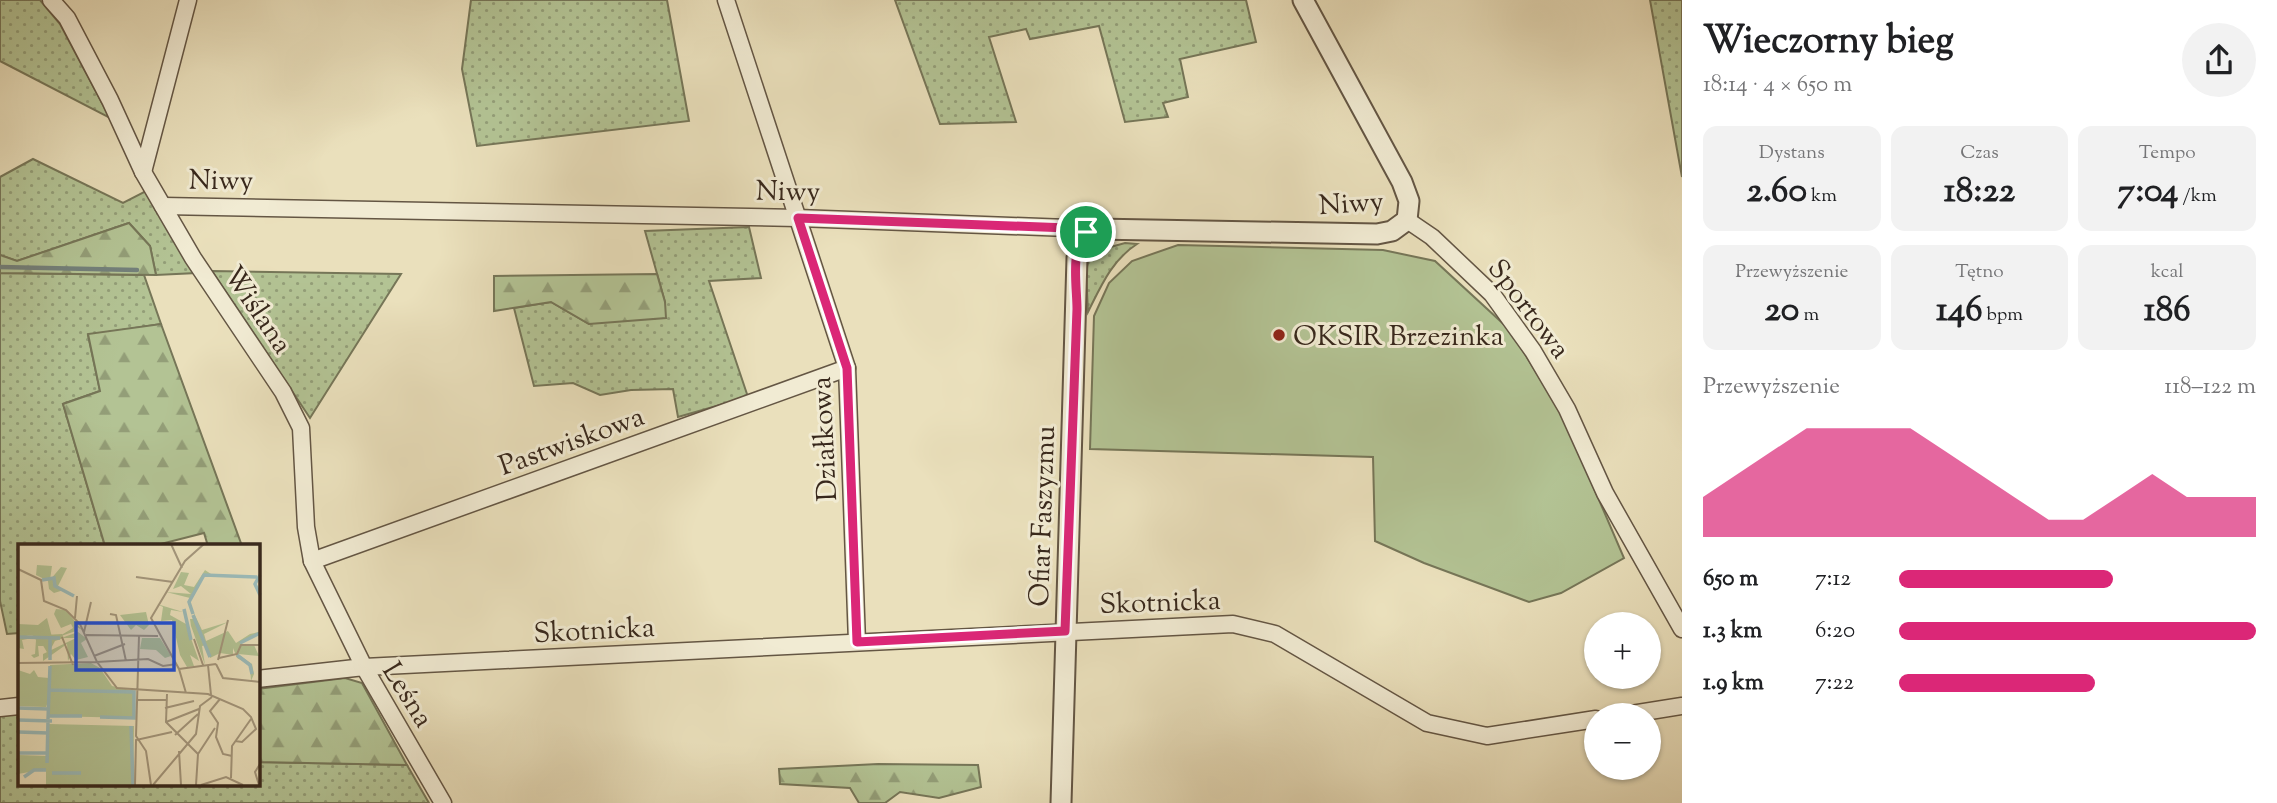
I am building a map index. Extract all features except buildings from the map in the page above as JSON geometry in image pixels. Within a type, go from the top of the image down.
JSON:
[{"type":"street","name":"Wiślana","points":[[51,0],[67,19],[110,100],[143,172],[193,258],[283,392],[301,428],[306,527],[312,561],[364,667]]},
{"type":"street","points":[[143,172],[188,0]]},
{"type":"street","name":"Działkowa","points":[[726,0],[847,368],[857,642]]},
{"type":"street","points":[[1303,0],[1402,182],[1409,201],[1407,220]]},
{"type":"street","name":"Niwy","points":[[163,206],[798,218],[1068,228],[1086,232],[1096,229],[1377,234],[1392,231],[1407,220]]},
{"type":"street","name":"Sportowa","points":[[1407,220],[1432,237],[1492,294],[1533,351],[1567,409],[1605,494],[1682,628]]},
{"type":"street","name":"Ofiar Faszyzmu","points":[[1061,803],[1077,258],[1079,245],[1086,232]]},
{"type":"street","name":"Pastwiskowa","points":[[312,561],[847,368]]},
{"type":"street","name":"Skotnicka","points":[[364,667],[1233,624],[1275,634],[1427,723],[1487,736],[1584,721]]},
{"type":"street","name":"Leśna","points":[[259,679],[364,667],[443,803]]},
{"type":"street","points":[[0,708],[18,706]]},
{"type":"street","points":[[1661,709],[1682,706]]},
{"type":"green space","points":[[0,0],[40,0],[60,24],[110,118],[0,61]]},
{"type":"green space","points":[[471,0],[667,0],[689,121],[477,146],[462,69]]},
{"type":"green space","points":[[895,0],[1246,0],[1256,42],[1180,59],[1188,97],[1163,103],[1168,117],[1125,122],[1099,26],[1030,39],[1026,29],[989,37],[1016,122],[940,124]]},
{"type":"green space","points":[[1650,0],[1682,0],[1682,177]]},
{"type":"green space","points":[[33,159],[123,203],[146,191],[196,273],[156,275],[150,246],[129,223],[17,261],[0,255],[0,177]]},
{"type":"green space","points":[[129,223],[150,246],[156,275],[0,273],[0,255],[17,261]]},
{"type":"green space","points":[[749,227],[761,278],[709,281],[748,397],[678,417],[673,389],[631,390],[600,395],[573,383],[534,386],[514,308],[551,302],[589,324],[665,302],[645,231]]},
{"type":"green space","points":[[1125,243],[1137,244],[1114,266],[1088,312],[1086,271],[1089,258],[1100,250]]},
{"type":"green space","points":[[1178,245],[1383,250],[1435,261],[1510,330],[1562,414],[1624,558],[1561,593],[1529,602],[1424,563],[1375,541],[1373,457],[1090,449],[1094,316],[1109,283],[1132,261]]},
{"type":"green space","points":[[212,271],[401,274],[310,418]]},
{"type":"green space","points":[[0,273],[144,275],[161,324],[88,335],[100,391],[63,404],[104,544],[18,544],[18,633],[7,634],[0,601]]},
{"type":"green space","points":[[657,274],[665,302],[666,318],[589,324],[551,302],[494,311],[494,276]]},
{"type":"green space","points":[[161,324],[241,544],[207,544],[204,533],[161,544],[104,544],[63,404],[100,391],[88,334]]},
{"type":"green space","points":[[345,678],[362,683],[407,765],[259,762],[259,689]]},
{"type":"green space","points":[[18,714],[18,786],[259,786],[259,762],[407,765],[429,803],[0,803],[0,716]]},
{"type":"green space","points":[[878,764],[978,765],[981,787],[939,798],[900,792],[885,803],[859,803],[850,788],[780,784],[779,769]]},
{"type":"waterway","points":[[0,267],[137,270]]},
{"type":"place","name":"OKSIR Brzezinka","points":[[1279,335]]},
{"type":"route","points":[[798,218],[1068,228],[1086,232],[1082,236],[1077,258],[1065,631],[857,642],[847,368],[798,218]]}]
